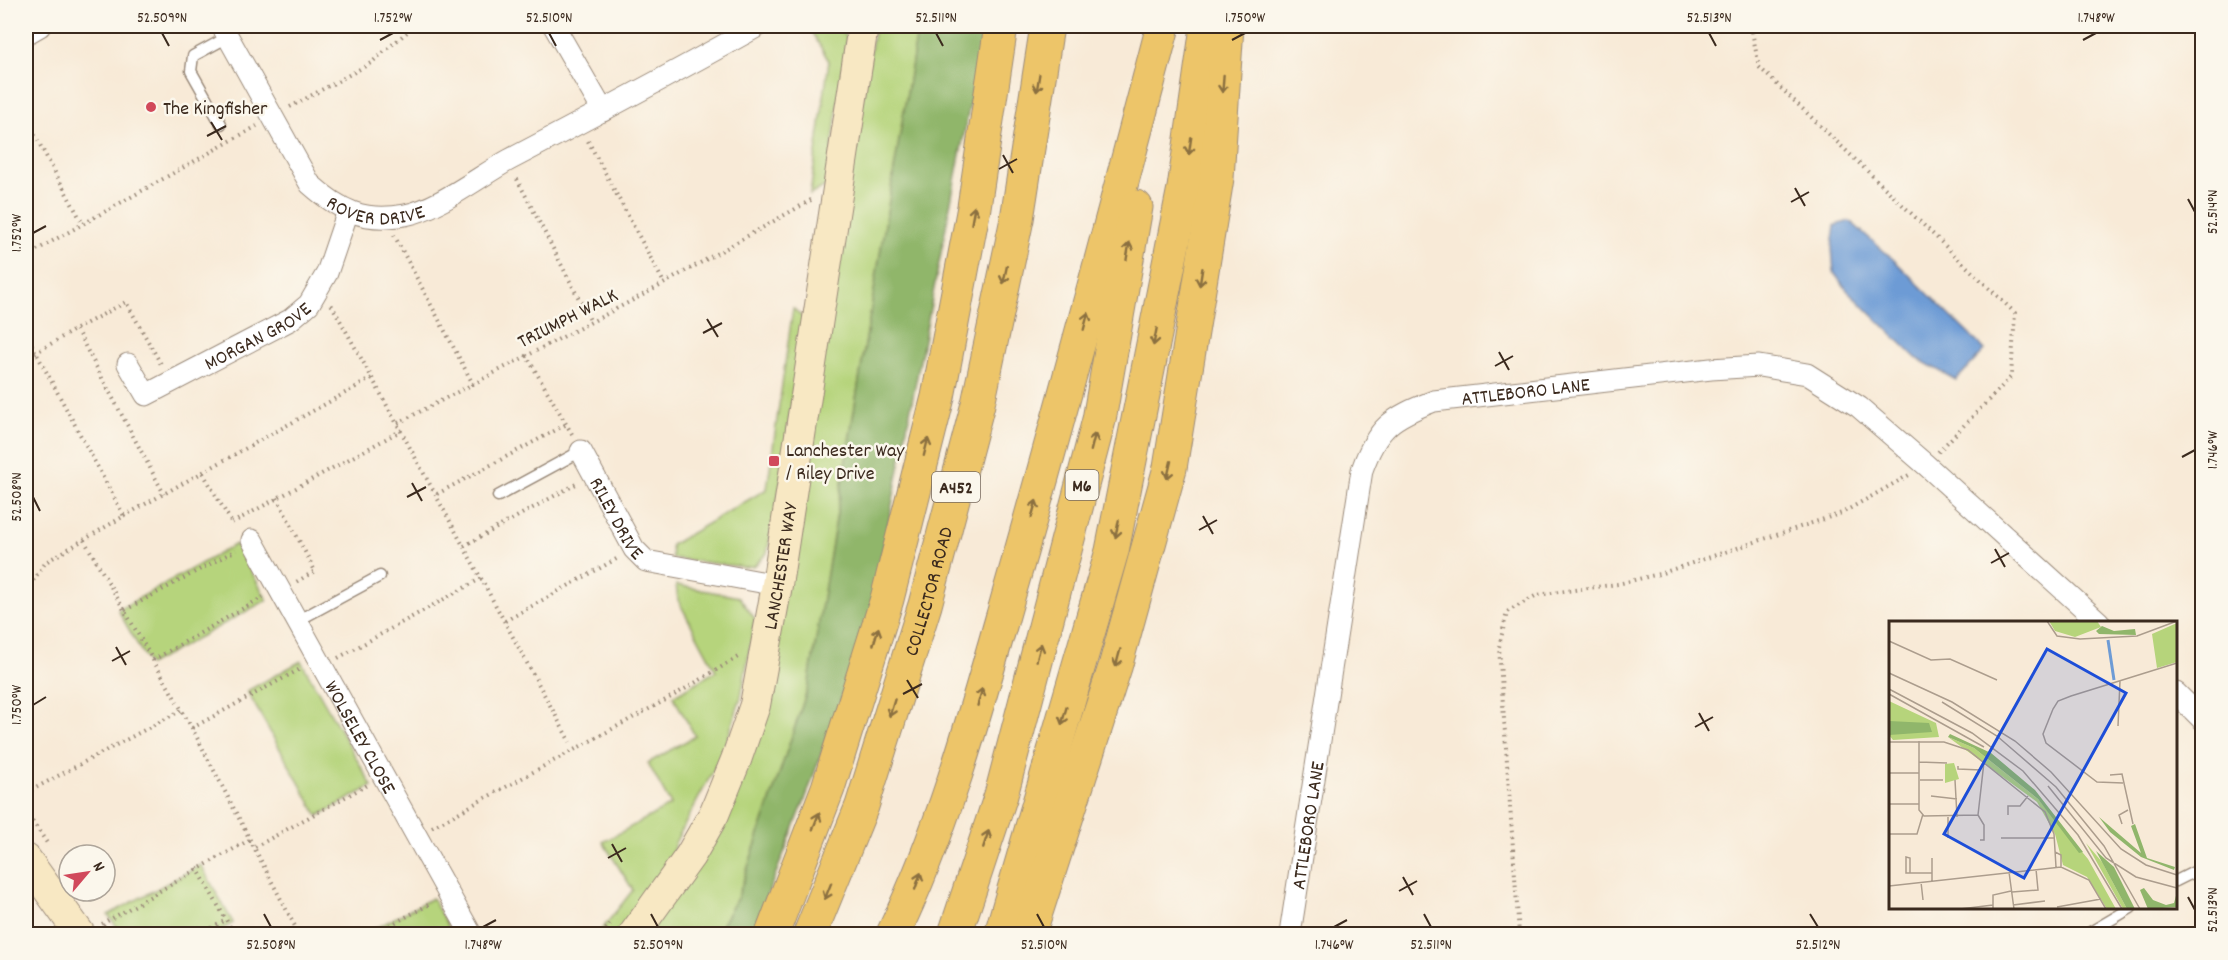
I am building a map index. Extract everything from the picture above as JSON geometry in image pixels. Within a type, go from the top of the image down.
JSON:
[{"type":"highway","name":"COLLECTOR ROAD","points":[[772,934],[832,777],[887,598],[938,397],[974,207],[1001,26]]},
{"type":"highway","name":"COLLECTOR ROAD","points":[[810,934],[865,795],[925,605],[978,404],[1017,219],[1047,26]]},
{"type":"highway","points":[[893,934],[914,891],[968,737],[1068,388],[1165,26]]},
{"type":"highway","name":"M6","points":[[954,934],[1001,795],[1099,420],[1165,26]]},
{"type":"highway","name":"M6","points":[[1001,934],[1112,552],[1184,188],[1207,26]]},
{"type":"highway","points":[[1029,934],[1115,667],[1170,468],[1217,178],[1227,26]]},
{"type":"street","points":[[26,34],[40,26]]},
{"type":"street","points":[[554,26],[603,111]]},
{"type":"street","name":"ROVER DRIVE","points":[[229,30],[272,117],[310,184],[327,199],[348,212],[364,217],[402,216],[422,211],[507,161],[758,26]]},
{"type":"street","name":"LANCHESTER WAY","points":[[625,926],[690,856],[714,814],[755,705],[777,585],[863,26]]},
{"type":"street","name":"MORGAN GROVE","points":[[128,364],[146,395],[290,320],[309,304],[321,285],[348,212]]},
{"type":"street","name":"ATTLEBORO LANE","points":[[1290,934],[1362,470],[1370,447],[1386,425],[1411,410],[1434,402],[1711,369],[1759,366],[1807,374],[1858,407],[1926,465],[2098,621]]},
{"type":"street","name":"RILEY DRIVE","points":[[581,451],[634,549],[646,561],[777,585]]},
{"type":"street","name":"WOLSELEY CLOSE","points":[[248,543],[279,588],[471,934]]},
{"type":"street","points":[[2177,695],[2202,719]]},
{"type":"street","points":[[26,859],[79,934]]},
{"type":"lane","points":[[221,124],[191,71],[193,56],[229,30]]},
{"type":"lane","points":[[498,496],[581,451]]},
{"type":"lane","points":[[297,621],[380,576]]},
{"type":"lane","points":[[2177,880],[2202,868]]},
{"type":"lane","points":[[2087,934],[2129,909]]},
{"type":"path","points":[[26,256],[371,63],[414,26]]},
{"type":"path","points":[[1519,934],[1499,647],[1507,612],[1537,595],[1618,584],[1659,574],[1842,513],[1926,465],[2011,377],[2015,313],[1759,67],[1751,26]]},
{"type":"path","points":[[26,119],[83,224]]},
{"type":"path","points":[[579,124],[664,283]]},
{"type":"path","points":[[507,161],[591,322]]},
{"type":"path","name":"TRIUMPH WALK","points":[[398,423],[664,283],[840,183]]},
{"type":"path","points":[[383,216],[473,384]]},
{"type":"path","points":[[321,285],[570,742]]},
{"type":"path","points":[[34,353],[126,302],[171,382]]},
{"type":"path","points":[[76,329],[164,494]]},
{"type":"path","points":[[26,334],[34,353],[124,516]]},
{"type":"path","points":[[526,355],[581,451]]},
{"type":"path","points":[[26,588],[46,562],[372,378]]},
{"type":"path","points":[[436,494],[567,424]]},
{"type":"path","points":[[232,523],[402,430]]},
{"type":"path","points":[[124,610],[248,543],[232,523],[203,473]]},
{"type":"path","points":[[464,546],[594,473]]},
{"type":"path","points":[[84,540],[192,728],[299,934]]},
{"type":"path","points":[[505,621],[634,549]]},
{"type":"path","points":[[192,728],[482,578]]},
{"type":"path","points":[[153,660],[279,588]]},
{"type":"path","points":[[736,668],[741,646]]},
{"type":"path","points":[[416,836],[673,696],[738,657]]},
{"type":"path","points":[[26,792],[182,710]]},
{"type":"path","points":[[255,847],[383,776]]},
{"type":"path","points":[[79,934],[101,924],[251,839]]},
{"type":"path","points":[[197,868],[234,934]]},
{"type":"path","points":[[374,934],[448,893]]},
{"type":"path","points":[[201,934],[226,920]]},
{"type":"path","points":[[602,934],[625,926]]},
{"type":"green space","points":[[808,26],[834,26],[847,37],[827,185],[810,195],[829,61]]},
{"type":"green space","points":[[875,26],[918,26],[808,688],[738,897],[716,934],[647,934],[747,758]]},
{"type":"green space","points":[[918,26],[985,26],[871,613],[806,797],[752,934],[716,934],[738,897],[808,688]]},
{"type":"green space","points":[[793,308],[803,318],[780,488],[767,553],[754,566],[744,567],[672,558],[671,545],[767,489]]},
{"type":"green space","points":[[236,544],[267,600],[149,665],[118,610]]},
{"type":"green space","points":[[676,585],[739,597],[755,619],[741,697],[724,750],[675,843],[669,866],[617,934],[598,934],[633,890],[603,842],[671,805],[648,763],[695,736],[673,696],[716,671],[678,600]]},
{"type":"green space","points":[[301,661],[372,786],[318,816],[247,691]]},
{"type":"green space","points":[[201,865],[233,923],[214,934],[122,934],[108,915]]},
{"type":"green space","points":[[432,898],[452,934],[365,934]]},
{"type":"water","points":[[1850,221],[1894,260],[1985,350],[1956,380],[1916,358],[1847,290],[1834,273],[1832,248],[1835,225]]},
{"type":"place","name":"The Kingfisher","points":[[151,107]]},
{"type":"place","name":"Lanchester Way / Riley Drive","points":[[774,461]]}]
